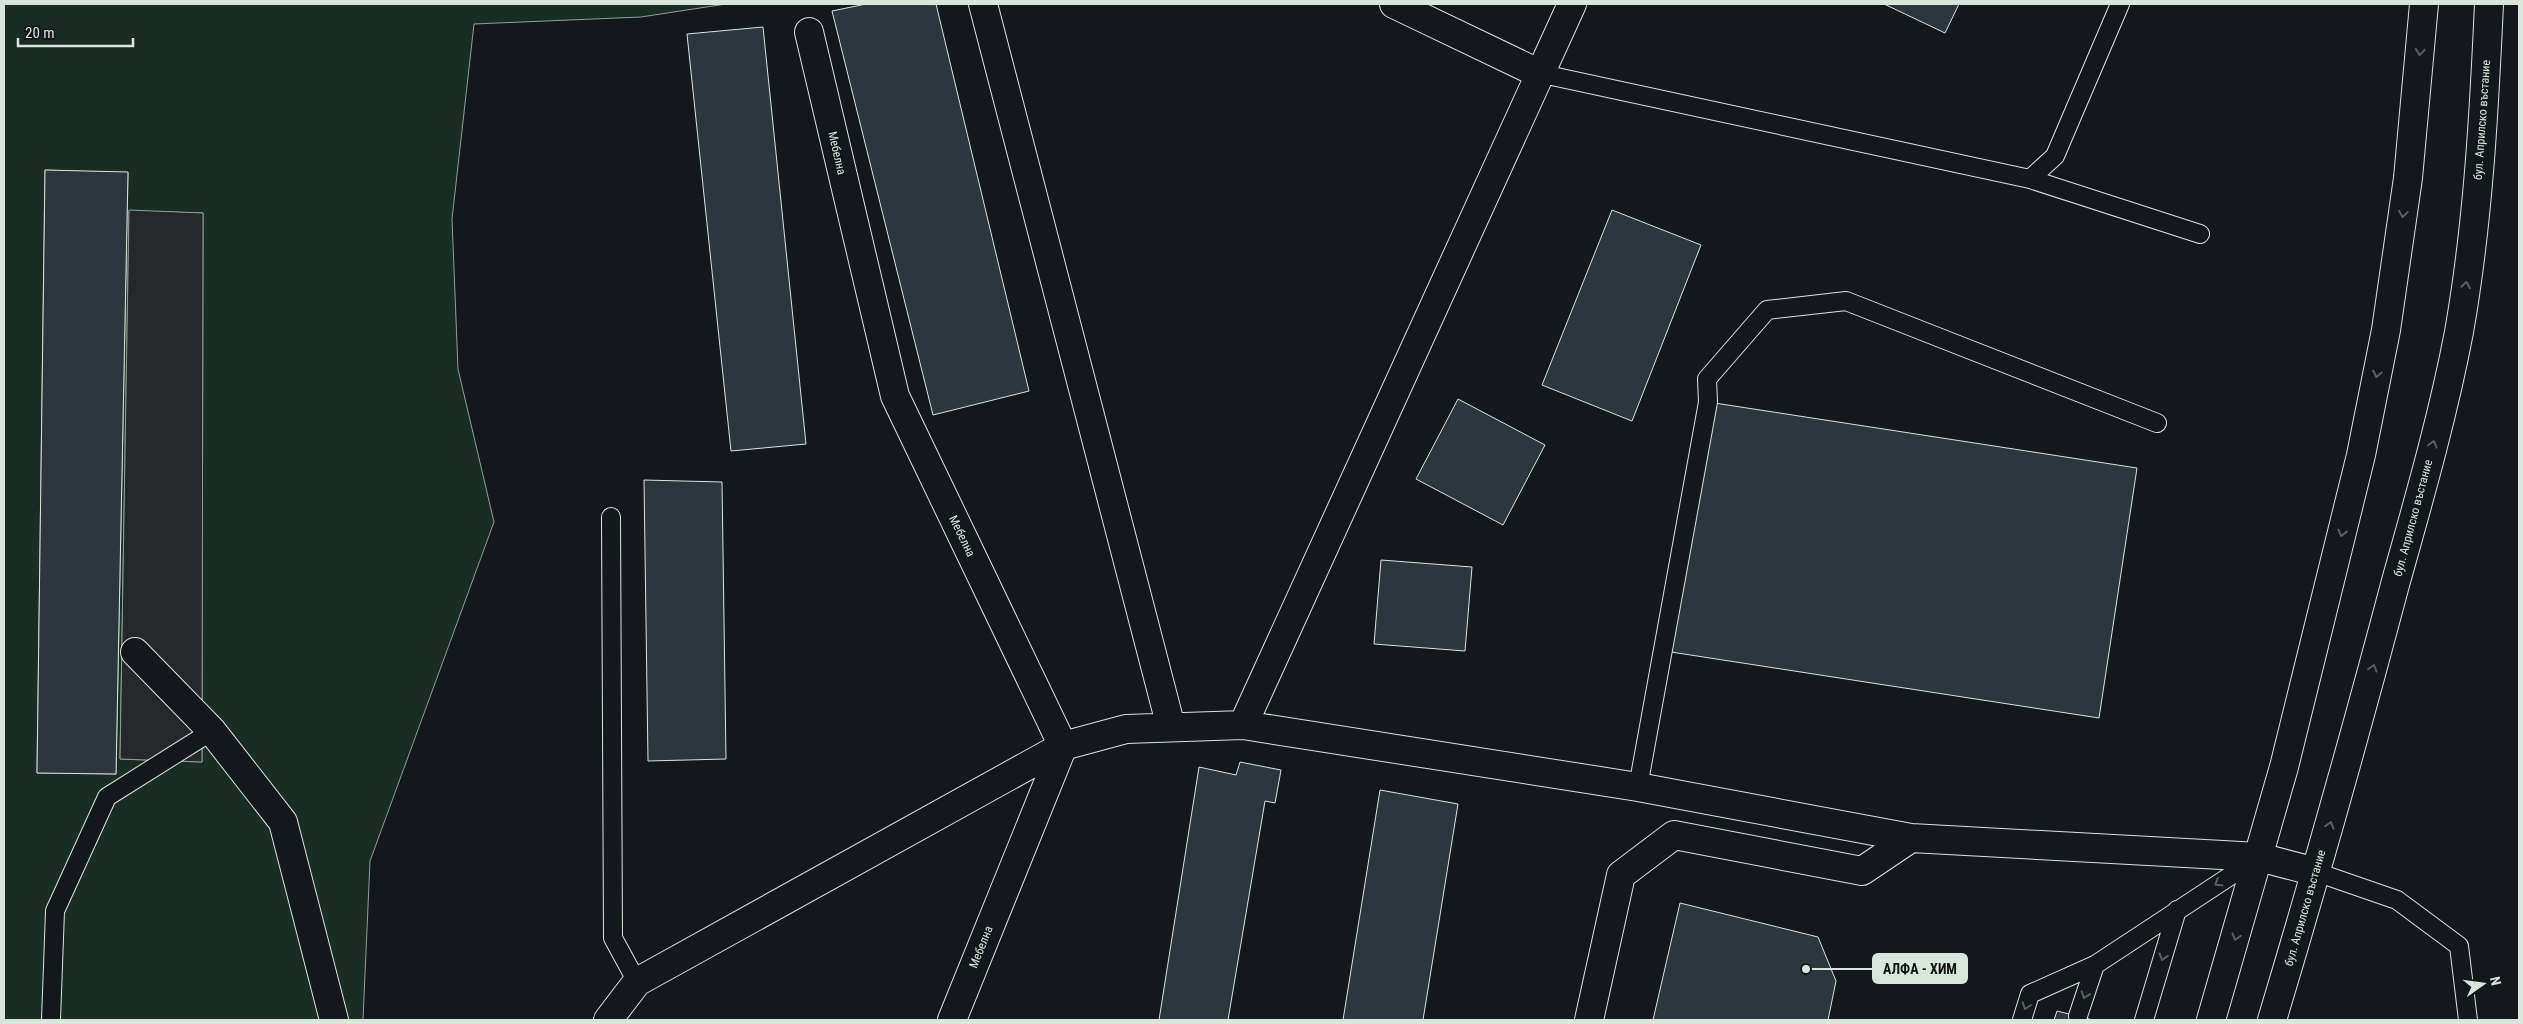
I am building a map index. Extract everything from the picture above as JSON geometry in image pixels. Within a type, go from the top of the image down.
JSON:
[{"type":"street","points":[[983,4],[1171,727]]},
{"type":"street","points":[[1394,4],[1538,73]]},
{"type":"street","points":[[1243,725],[1538,73],[1572,4]]},
{"type":"street","points":[[2211,1020],[2259,857],[2359,465],[2386,330],[2408,178],[2424,4]]},
{"type":"street","name":"бул. Априлско въстание","points":[[2272,1020],[2316,872],[2440,418],[2458,333],[2472,248],[2482,141],[2489,4]]},
{"type":"street","name":"Мебелна","points":[[809,32],[894,396],[1063,746],[952,1020]]},
{"type":"street","points":[[135,652],[212,732],[283,822],[334,1020]]},
{"type":"street","points":[[608,1020],[637,982],[1063,746],[1126,729],[1243,725],[1638,787],[1911,838],[2259,857],[2316,872]]},
{"type":"street","points":[[1588,1020],[1621,875],[1674,835],[1862,871],[1911,838]]},
{"type":"lane","points":[[2030,179],[2055,156],[2120,4]]},
{"type":"lane","points":[[1538,73],[2030,179],[2200,234]]},
{"type":"lane","points":[[1638,787],[1708,402],[1707,379],[1766,310],[1846,301],[2157,423]]},
{"type":"lane","points":[[612,517],[613,938],[637,982]]},
{"type":"lane","points":[[51,1020],[55,911],[107,796],[212,732]]},
{"type":"lane","points":[[2022,1020],[2030,994],[2096,965],[2176,910],[2259,857]]},
{"type":"lane","points":[[2316,872],[2397,900],[2459,946],[2468,1020]]},
{"type":"lane","points":[[2144,1020],[2176,910]]},
{"type":"lane","points":[[2078,1016],[2096,965]]},
{"type":"green space","points":[[4,4],[726,4],[641,17],[474,24],[452,219],[458,369],[494,522],[370,861],[363,1020],[4,1020]],"holes":[[[45,170],[128,173],[116,774],[37,773]],[[129,211],[203,213],[202,762],[120,759]]]},
{"type":"shaded area","points":[[129,210],[203,213],[202,762],[120,759]]},
{"type":"building","points":[[866,4],[936,4],[1029,391],[933,415],[832,11]]},
{"type":"building","points":[[1884,4],[1959,4],[1945,33]]},
{"type":"building","points":[[763,27],[806,444],[731,451],[687,34]]},
{"type":"building","points":[[45,170],[128,172],[116,774],[37,773]]},
{"type":"building","points":[[1612,210],[1701,245],[1632,421],[1542,385]]},
{"type":"building","points":[[1458,399],[1545,445],[1503,525],[1416,479]]},
{"type":"building","points":[[1708,402],[2137,468],[2099,718],[1671,652]]},
{"type":"building","points":[[644,480],[722,482],[726,759],[648,761]]},
{"type":"building","points":[[1381,560],[1472,567],[1465,651],[1374,644]]},
{"type":"building","points":[[1240,762],[1281,770],[1275,803],[1265,801],[1228,1020],[1159,1020],[1199,767],[1236,775]]},
{"type":"building","points":[[1380,790],[1458,804],[1423,1020],[1343,1020]]},
{"type":"building","points":[[1680,903],[1818,937],[1836,981],[1828,1020],[1653,1020]]},
{"type":"building","points":[[2057,1011],[2093,1020],[2054,1020]]},
{"type":"place","name":"АЛФА - ХИМ","points":[[1806,969]]}]
